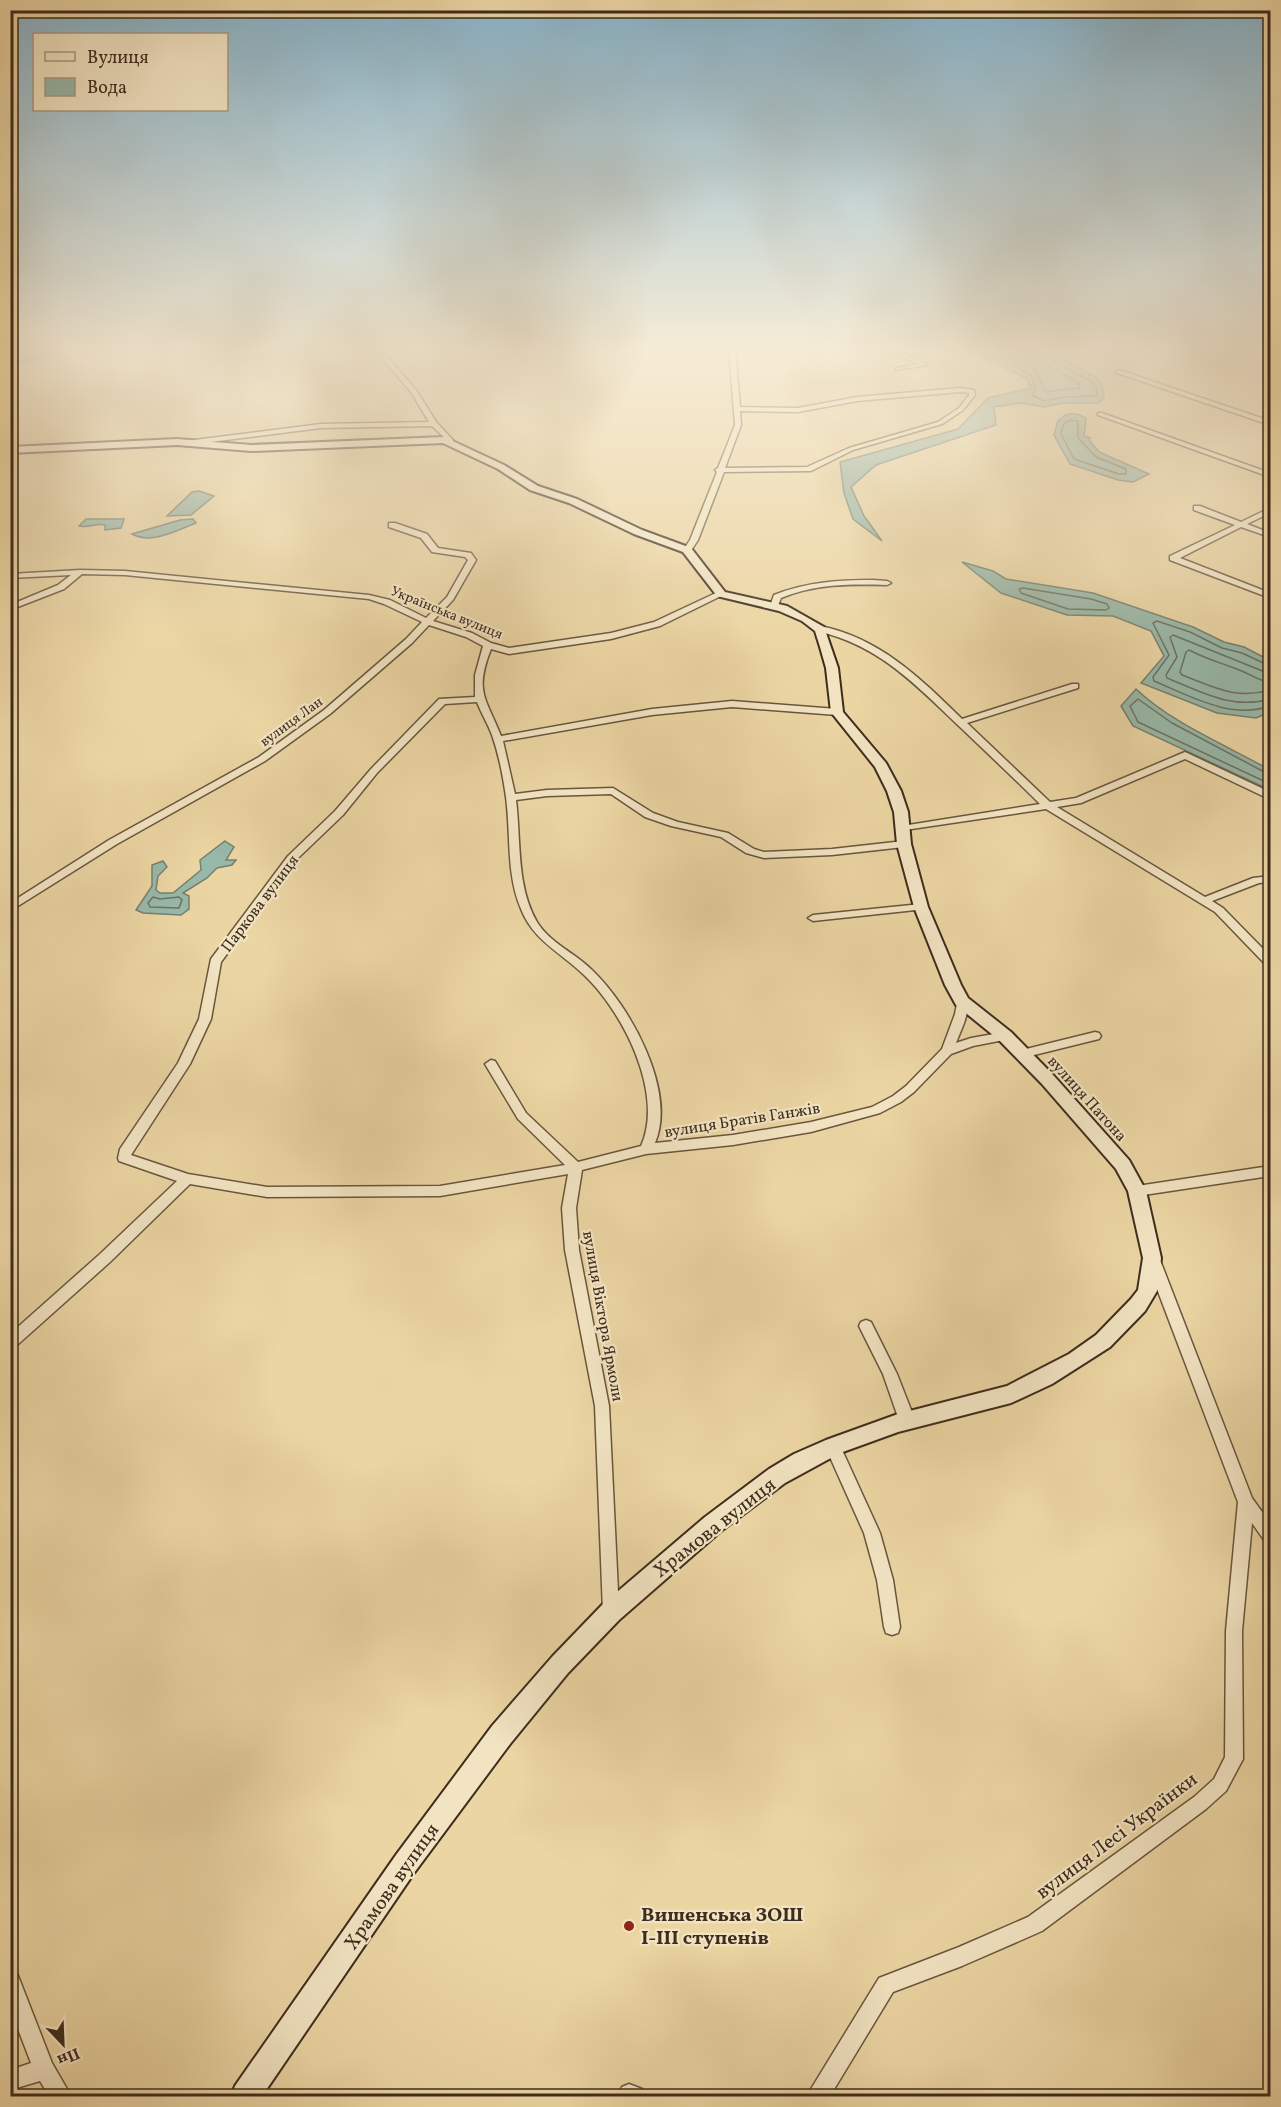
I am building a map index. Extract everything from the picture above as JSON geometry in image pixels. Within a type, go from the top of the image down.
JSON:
[{"type":"street","points":[[10,450],[52,448]]},
{"type":"street","points":[[465,448],[534,488],[568,499],[638,532],[690,545],[721,594],[774,606],[795,614],[820,629],[857,640],[892,661],[922,683],[1049,807],[1220,910],[1270,962]]},
{"type":"street","points":[[690,545],[728,448]]},
{"type":"street","points":[[719,470],[808,469],[852,448]]},
{"type":"street","points":[[1196,448],[1270,475]]},
{"type":"street","points":[[1197,508],[1270,535]]},
{"type":"street","points":[[1270,510],[1173,558],[1270,596]]},
{"type":"street","name":"вулиця Лан","points":[[10,908],[113,843],[262,759],[327,712],[428,622],[450,598],[472,560],[468,555],[435,550],[424,537],[392,525]]},
{"type":"street","points":[[10,609],[61,587],[81,572]]},
{"type":"street","name":"Українська вулиця","points":[[10,576],[81,572],[125,573],[369,597],[387,602],[428,622],[509,651],[611,636],[657,624],[721,594]]},
{"type":"street","points":[[774,606],[777,597],[790,590],[839,582],[887,583]]},
{"type":"street","points":[[498,739],[652,712],[732,704],[837,712],[832,668],[820,629]]},
{"type":"street","name":"вулиця Братів Ганжів","points":[[488,645],[478,667],[481,699],[498,739],[511,798],[518,877],[530,919],[548,942],[587,970],[600,985],[630,1032],[647,1072],[656,1120],[646,1149],[733,1140],[800,1128],[876,1110],[910,1089],[947,1051]]},
{"type":"street","points":[[962,722],[1075,686]]},
{"type":"street","name":"Паркова вулиця","points":[[187,1179],[124,1158],[125,1152],[184,1064],[205,1019],[214,962],[292,858],[339,813],[374,771],[442,701],[481,699]]},
{"type":"street","name":"вулиця Патона","points":[[837,712],[881,766],[897,802],[903,837],[921,907],[942,960],[962,1001],[1005,1036],[1107,1144],[1123,1165],[1137,1191]]},
{"type":"street","points":[[511,798],[547,793],[613,791],[649,816],[724,835],[750,851],[764,855],[832,852],[1078,801],[1185,754],[1270,796]]},
{"type":"street","points":[[1204,901],[1257,880],[1270,879]]},
{"type":"street","points":[[813,918],[921,907]]},
{"type":"street","points":[[947,1051],[961,1014],[962,1001]]},
{"type":"street","points":[[947,1051],[971,1042],[1005,1036]]},
{"type":"street","points":[[1022,1054],[1095,1036]]},
{"type":"street","points":[[491,1064],[522,1116],[576,1167]]},
{"type":"street","points":[[10,1343],[187,1179],[267,1192],[440,1191],[576,1167],[646,1149]]},
{"type":"street","name":"вулиця Віктора Ярмоли","points":[[576,1167],[569,1208],[572,1250],[602,1406],[611,1612]]},
{"type":"street","points":[[1137,1191],[1270,1171]]},
{"type":"street","name":"Храмова вулиця","points":[[245,2097],[405,1864],[501,1736],[560,1665],[611,1612],[676,1554],[749,1496],[785,1471],[833,1446],[907,1420],[1011,1394],[1045,1378],[1103,1341],[1138,1305],[1147,1291],[1152,1258],[1137,1191]]},
{"type":"street","name":"вулиця Лесі Українки","points":[[818,2097],[886,1985],[962,1956],[1035,1924],[1200,1803],[1220,1785],[1234,1759],[1234,1631],[1246,1502],[1152,1258]]},
{"type":"street","points":[[866,1326],[890,1374],[907,1420]]},
{"type":"street","points":[[833,1446],[872,1533],[885,1580],[892,1627]]},
{"type":"street","points":[[1246,1502],[1270,1536]]},
{"type":"street","points":[[10,1980],[44,2069],[61,2097]]},
{"type":"street","points":[[10,2080],[44,2069]]},
{"type":"water","points":[[889,448],[926,448],[876,465],[851,487],[864,516],[882,541],[853,519],[844,493],[840,462]]},
{"type":"water","points":[[1061,448],[1096,448],[1099,452],[1149,474],[1133,482],[1118,480],[1070,464]]},
{"type":"water","points":[[199,491],[214,496],[191,515],[167,516],[192,492]]},
{"type":"water","points":[[86,519],[124,519],[121,528],[105,530],[105,525],[79,526]]},
{"type":"water","points":[[193,519],[196,523],[156,537],[140,537],[132,534],[180,520]]},
{"type":"water","points":[[962,562],[993,571],[1006,579],[1093,593],[1193,627],[1224,642],[1244,647],[1269,660],[1270,712],[1256,718],[1217,713],[1141,683],[1164,656],[1151,631],[1113,616],[1067,615],[1001,593]]},
{"type":"water","points":[[1136,689],[1166,713],[1270,770],[1270,790],[1133,726],[1121,706]]},
{"type":"water","points":[[225,841],[234,847],[226,860],[236,860],[232,865],[217,868],[207,878],[183,893],[189,896],[189,909],[181,915],[143,913],[136,910],[152,886],[152,865],[163,861],[167,867],[158,876],[156,890],[160,893],[173,893],[201,870],[200,860]]},
{"type":"place","name":"Вишенська ЗОШ І-ІІІ ступенів","points":[[629,1926]]}]
